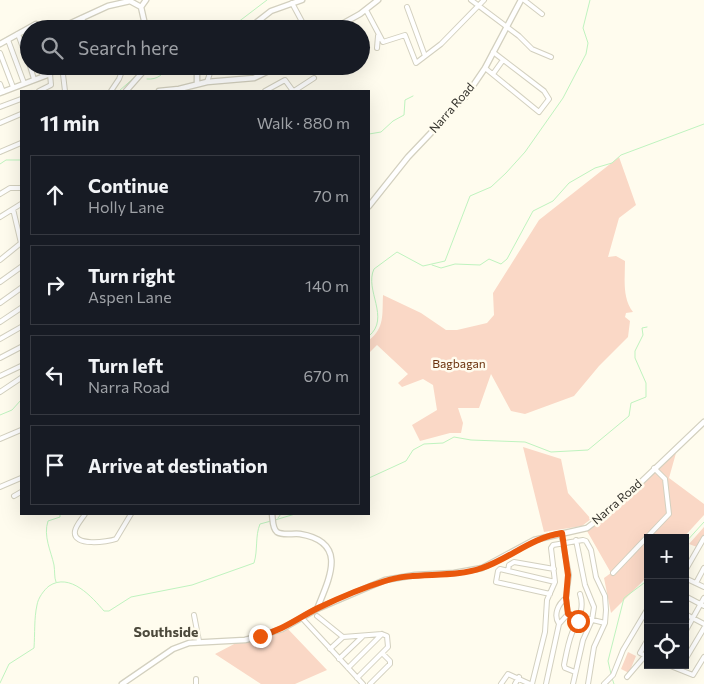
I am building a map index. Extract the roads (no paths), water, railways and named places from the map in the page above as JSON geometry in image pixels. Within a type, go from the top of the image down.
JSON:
[{"type":"street","points":[[78,20],[120,2],[130,1],[139,3],[147,0]]},
{"type":"street","points":[[259,20],[271,10],[302,0]]},
{"type":"street","points":[[349,20],[366,10],[378,0]]},
{"type":"street","points":[[471,0],[532,49],[551,57]]},
{"type":"street","points":[[366,10],[378,36],[383,42],[405,35],[414,62],[441,44],[484,0]]},
{"type":"street","points":[[522,0],[542,14]]},
{"type":"street","name":"Narra Road","points":[[370,205],[408,157],[466,96],[522,0]]},
{"type":"street","points":[[139,3],[144,20]]},
{"type":"street","points":[[292,3],[301,20]]},
{"type":"street","points":[[407,7],[425,56]]},
{"type":"street","points":[[0,44],[18,34],[20,40]]},
{"type":"street","points":[[378,36],[378,48]]},
{"type":"street","points":[[8,40],[20,72]]},
{"type":"street","points":[[0,52],[13,87]]},
{"type":"street","points":[[484,68],[539,112],[549,99],[544,91],[493,52]]},
{"type":"street","points":[[489,59],[499,66]]},
{"type":"street","points":[[493,74],[504,60]]},
{"type":"street","points":[[21,75],[24,83]]},
{"type":"street","points":[[33,75],[34,79]]},
{"type":"street","points":[[0,84],[2,92],[46,75]]},
{"type":"street","points":[[42,90],[50,87],[50,75]]},
{"type":"street","points":[[63,75],[65,90]]},
{"type":"street","points":[[112,90],[121,75]]},
{"type":"street","points":[[127,90],[140,75]]},
{"type":"street","points":[[197,75],[197,83]]},
{"type":"street","points":[[207,82],[209,75]]},
{"type":"street","points":[[169,90],[197,83],[254,78],[260,75]]},
{"type":"street","points":[[295,90],[314,78]]},
{"type":"street","points":[[267,90],[285,80],[292,90]]},
{"type":"street","points":[[0,107],[20,98]]},
{"type":"street","points":[[0,123],[20,114]]},
{"type":"street","points":[[0,152],[20,143]]},
{"type":"street","points":[[0,194],[10,188],[20,188]]},
{"type":"street","points":[[0,217],[20,205]]},
{"type":"street","points":[[13,209],[20,240]]},
{"type":"street","points":[[0,260],[20,245]]},
{"type":"street","points":[[0,282],[20,268]]},
{"type":"street","points":[[0,303],[20,289]]},
{"type":"street","points":[[0,322],[20,309]]},
{"type":"street","points":[[0,339],[20,328]]},
{"type":"street","points":[[0,358],[20,348]]},
{"type":"street","points":[[0,376],[20,366]]},
{"type":"street","points":[[0,392],[20,379]]},
{"type":"street","name":"Narra Road","points":[[122,684],[173,649],[199,641],[252,638],[282,629],[317,609],[385,580],[415,575],[455,573],[482,568],[534,540],[587,528],[616,505],[704,422]]},
{"type":"street","points":[[0,439],[20,430]]},
{"type":"street","points":[[613,573],[669,514],[665,479],[654,468]]},
{"type":"street","points":[[0,488],[20,478]]},
{"type":"street","points":[[14,496],[20,493]]},
{"type":"street","points":[[84,515],[75,532],[78,540],[88,542],[116,539],[130,515]]},
{"type":"street","points":[[272,515],[273,524],[278,533],[316,538],[330,549],[331,568],[317,609]]},
{"type":"street","points":[[546,684],[559,624],[568,614],[566,598],[568,575],[562,533]]},
{"type":"street","points":[[689,564],[704,538]]},
{"type":"street","points":[[573,684],[583,640],[592,620],[594,606],[585,585],[576,540]]},
{"type":"street","points":[[501,684],[508,674],[519,677],[531,684],[545,632],[546,609],[555,582],[551,548],[576,540],[586,541],[591,550],[596,577],[605,596],[605,623],[594,646],[588,684]]},
{"type":"street","points":[[508,571],[509,565],[514,562],[554,569]]},
{"type":"street","points":[[696,582],[704,568]]},
{"type":"street","points":[[550,594],[496,582],[498,571],[508,571],[555,582]]},
{"type":"street","points":[[688,579],[704,587]]},
{"type":"street","points":[[575,672],[565,668],[564,665],[571,634],[580,617],[582,605],[580,594]]},
{"type":"street","points":[[559,624],[556,617],[557,611],[559,605],[566,598]]},
{"type":"street","points":[[689,598],[702,605]]},
{"type":"street","points":[[689,625],[702,605],[704,598]]},
{"type":"street","points":[[546,609],[557,611]]},
{"type":"street","points":[[568,614],[605,623]]},
{"type":"street","points":[[194,615],[199,641]]},
{"type":"street","points":[[604,684],[613,675],[623,650],[644,615]]},
{"type":"street","points":[[317,616],[343,637]]},
{"type":"street","points":[[689,616],[704,624]]},
{"type":"street","points":[[302,618],[363,684]]},
{"type":"street","points":[[689,653],[704,628]]},
{"type":"street","points":[[330,649],[343,637],[382,634],[386,636],[388,644],[382,653],[357,678]]},
{"type":"street","points":[[348,668],[382,634]]},
{"type":"street","points":[[339,659],[363,636]]},
{"type":"street","points":[[370,684],[390,662],[382,653]]},
{"type":"street","points":[[680,670],[693,675],[704,657]]},
{"type":"street","points":[[627,677],[644,658]]},
{"type":"street","points":[[698,668],[704,672]]},
{"type":"street","points":[[515,684],[519,677]]},
{"type":"waterway","points":[[241,20],[267,0]]},
{"type":"waterway","points":[[370,335],[378,321],[378,312],[372,286],[374,269],[397,252],[423,266],[445,261],[470,196],[491,187],[506,173],[525,152],[563,98],[586,54],[588,43],[583,28],[590,0]]},
{"type":"waterway","points":[[147,79],[154,79],[161,75]]},
{"type":"waterway","points":[[120,90],[135,77]]},
{"type":"waterway","points":[[370,134],[381,132],[393,121],[404,115],[405,100],[413,96]]},
{"type":"waterway","points":[[432,265],[441,268],[455,264],[480,265],[489,259],[501,264],[507,259],[533,211],[553,201],[569,183],[595,168],[612,163],[621,155],[704,124]]},
{"type":"waterway","points":[[0,164],[6,160],[20,160]]},
{"type":"waterway","points":[[370,478],[406,461],[413,450],[424,444],[443,443],[454,437],[471,440],[525,442],[551,452],[588,450],[629,416],[631,403],[646,397],[646,383],[635,358],[635,351],[643,335],[642,328],[647,327]]},
{"type":"waterway","points":[[0,415],[12,410],[20,401]]},
{"type":"waterway","points":[[56,582],[46,532],[48,521],[60,517],[60,515]]},
{"type":"waterway","points":[[275,520],[292,515]]},
{"type":"waterway","points":[[0,683],[9,664],[34,648],[35,615],[38,602],[41,594],[49,586],[57,582],[72,584],[87,593],[104,611],[109,611],[131,597],[192,585],[254,563],[260,524],[271,521]]},
{"type":"waterway","points":[[689,539],[704,522]]},
{"type":"waterway","points":[[611,674],[608,661],[624,598],[644,583]]},
{"type":"waterway","points":[[612,678],[614,684]]},
{"type":"district","name":"Southside","points":[[166,632]]},
{"type":"park label","name":"Bagbagan","points":[[459,364]]}]
